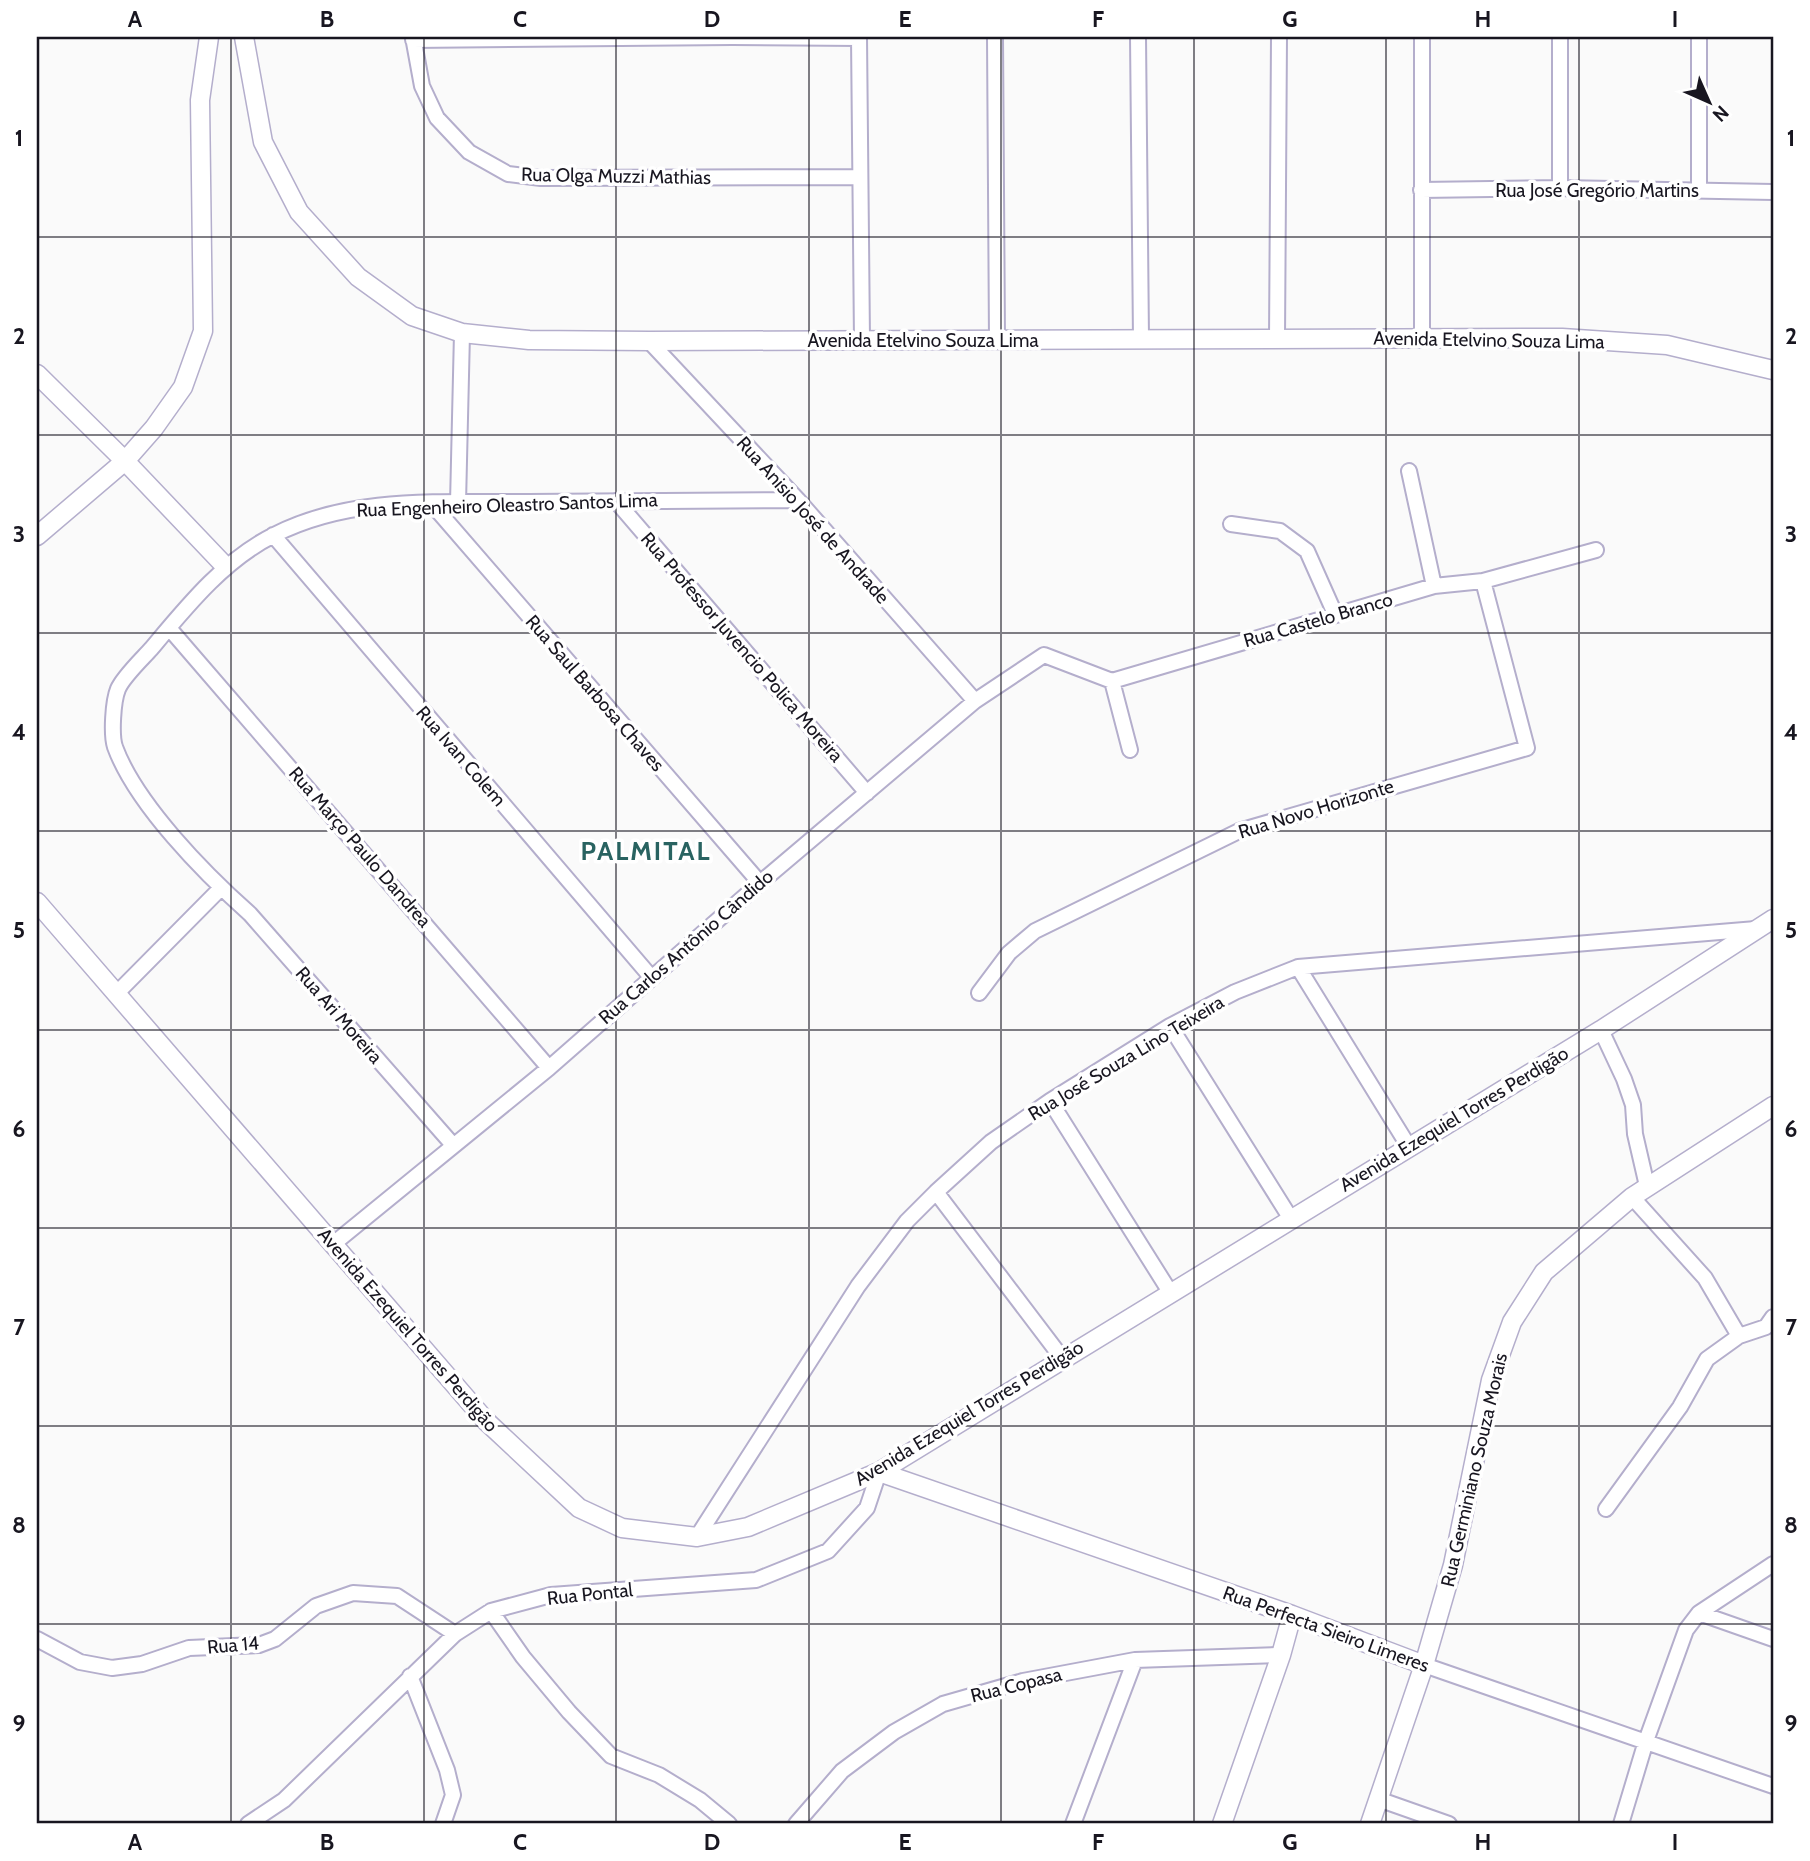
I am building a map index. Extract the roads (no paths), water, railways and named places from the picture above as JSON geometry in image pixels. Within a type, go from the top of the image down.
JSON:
[{"type":"street","points":[[37,536],[125,461],[154,428],[183,387],[203,331],[200,100],[209,37]]},
{"type":"street","name":"Avenida Etelvino Souza Lima","points":[[244,37],[264,142],[299,212],[358,277],[412,316],[462,333],[529,340],[649,341],[1562,338],[1667,345],[1773,370]]},
{"type":"street","points":[[413,38],[859,37],[862,340]]},
{"type":"street","points":[[995,37],[997,340]]},
{"type":"street","points":[[1138,37],[1141,339]]},
{"type":"street","points":[[1277,339],[1279,37]]},
{"type":"street","points":[[1422,37],[1423,338]]},
{"type":"street","points":[[1560,37],[1560,188]]},
{"type":"street","points":[[1699,37],[1699,191]]},
{"type":"street","name":"Rua Olga Muzzi Mathias","points":[[413,38],[422,86],[438,118],[468,152],[508,173],[541,178],[860,177]]},
{"type":"street","name":"Rua José Gregório Martins","points":[[1421,190],[1560,188],[1773,192]]},
{"type":"street","points":[[458,503],[462,333]]},
{"type":"street","name":"Rua Anisio José de Andrade","points":[[649,341],[797,500],[975,701]]},
{"type":"street","points":[[37,374],[225,566]]},
{"type":"street","points":[[1409,471],[1434,586]]},
{"type":"street","name":"Rua Engenheiro Oleastro Santos Lima","points":[[147,805],[114,744],[113,714],[118,689],[225,566],[272,535],[311,518],[360,506],[797,500]]},
{"type":"street","name":"Rua Professor Juvencio Polica Moreira","points":[[616,501],[867,793]]},
{"type":"street","name":"Rua Saul Barbosa Chaves","points":[[431,503],[760,883]]},
{"type":"street","points":[[1231,524],[1280,531],[1307,551],[1335,614]]},
{"type":"street","name":"Rua Ivan Colem","points":[[272,535],[651,977]]},
{"type":"street","name":"Rua Castelo Branco","points":[[1112,681],[1434,586],[1483,581],[1596,550]]},
{"type":"street","name":"Rua Novo Horizonte","points":[[979,993],[1009,954],[1035,931],[1239,831],[1527,748],[1483,581]]},
{"type":"street","name":"Rua Março Paulo Dandrea","points":[[169,628],[550,1068]]},
{"type":"street","name":"Rua Carlos Antônio Cândido","points":[[332,1245],[550,1068],[651,977],[975,701],[1044,655],[1112,681]]},
{"type":"street","points":[[1112,681],[1130,750]]},
{"type":"street","name":"Rua Ari Moreira","points":[[147,805],[221,888],[250,914],[453,1145]]},
{"type":"street","points":[[116,994],[221,888]]},
{"type":"street","name":"Avenida Ezequiel Torres Perdigão","points":[[37,902],[486,1421],[579,1508],[622,1528],[697,1537],[748,1527],[879,1472],[1601,1030],[1773,919]]},
{"type":"street","name":"Rua José Souza Lino Teixeira","points":[[697,1537],[858,1286],[907,1221],[991,1142],[1050,1101],[1170,1026],[1234,992],[1298,967],[1756,929]]},
{"type":"street","points":[[1298,967],[1409,1147]]},
{"type":"street","points":[[1170,1026],[1291,1219]]},
{"type":"street","points":[[1601,1030],[1633,1105],[1635,1134],[1647,1186]]},
{"type":"street","points":[[1050,1101],[1170,1293]]},
{"type":"street","name":"Rua Germiniano Souza Morais","points":[[1370,1824],[1424,1665],[1453,1565],[1491,1380],[1512,1322],[1544,1272],[1632,1197],[1773,1107]]},
{"type":"street","points":[[936,1192],[1062,1358]]},
{"type":"street","points":[[1632,1197],[1705,1278],[1739,1336]]},
{"type":"street","points":[[1606,1509],[1680,1407],[1707,1359],[1739,1336],[1766,1327],[1773,1317]]},
{"type":"street","name":"Rua Perfecta Sieiro Limeres","points":[[879,1472],[1773,1786]]},
{"type":"street","name":"Rua Pontal","points":[[248,1824],[284,1800],[455,1634],[491,1611],[551,1595],[756,1580],[828,1551],[867,1508],[879,1472]]},
{"type":"street","points":[[1620,1824],[1646,1741],[1686,1630],[1699,1613],[1773,1564]]},
{"type":"street","name":"Rua 14","points":[[37,1639],[80,1662],[112,1668],[142,1664],[189,1648],[259,1645],[275,1639],[316,1606],[353,1593],[397,1597],[455,1634]]},
{"type":"street","points":[[491,1611],[523,1657],[569,1712],[611,1756],[659,1775],[700,1800],[729,1824]]},
{"type":"street","points":[[1699,1613],[1773,1639]]},
{"type":"street","points":[[1222,1824],[1281,1655],[1292,1615]]},
{"type":"street","name":"Rua Copasa","points":[[796,1824],[842,1771],[894,1732],[943,1704],[1023,1681],[1135,1660],[1281,1655]]},
{"type":"street","points":[[1073,1824],[1135,1660]]},
{"type":"street","points":[[410,1676],[447,1770],[453,1795],[443,1824]]},
{"type":"street","points":[[1378,1799],[1449,1824]]},
{"type":"district","name":"PALMITAL","points":[[646,851]]}]
